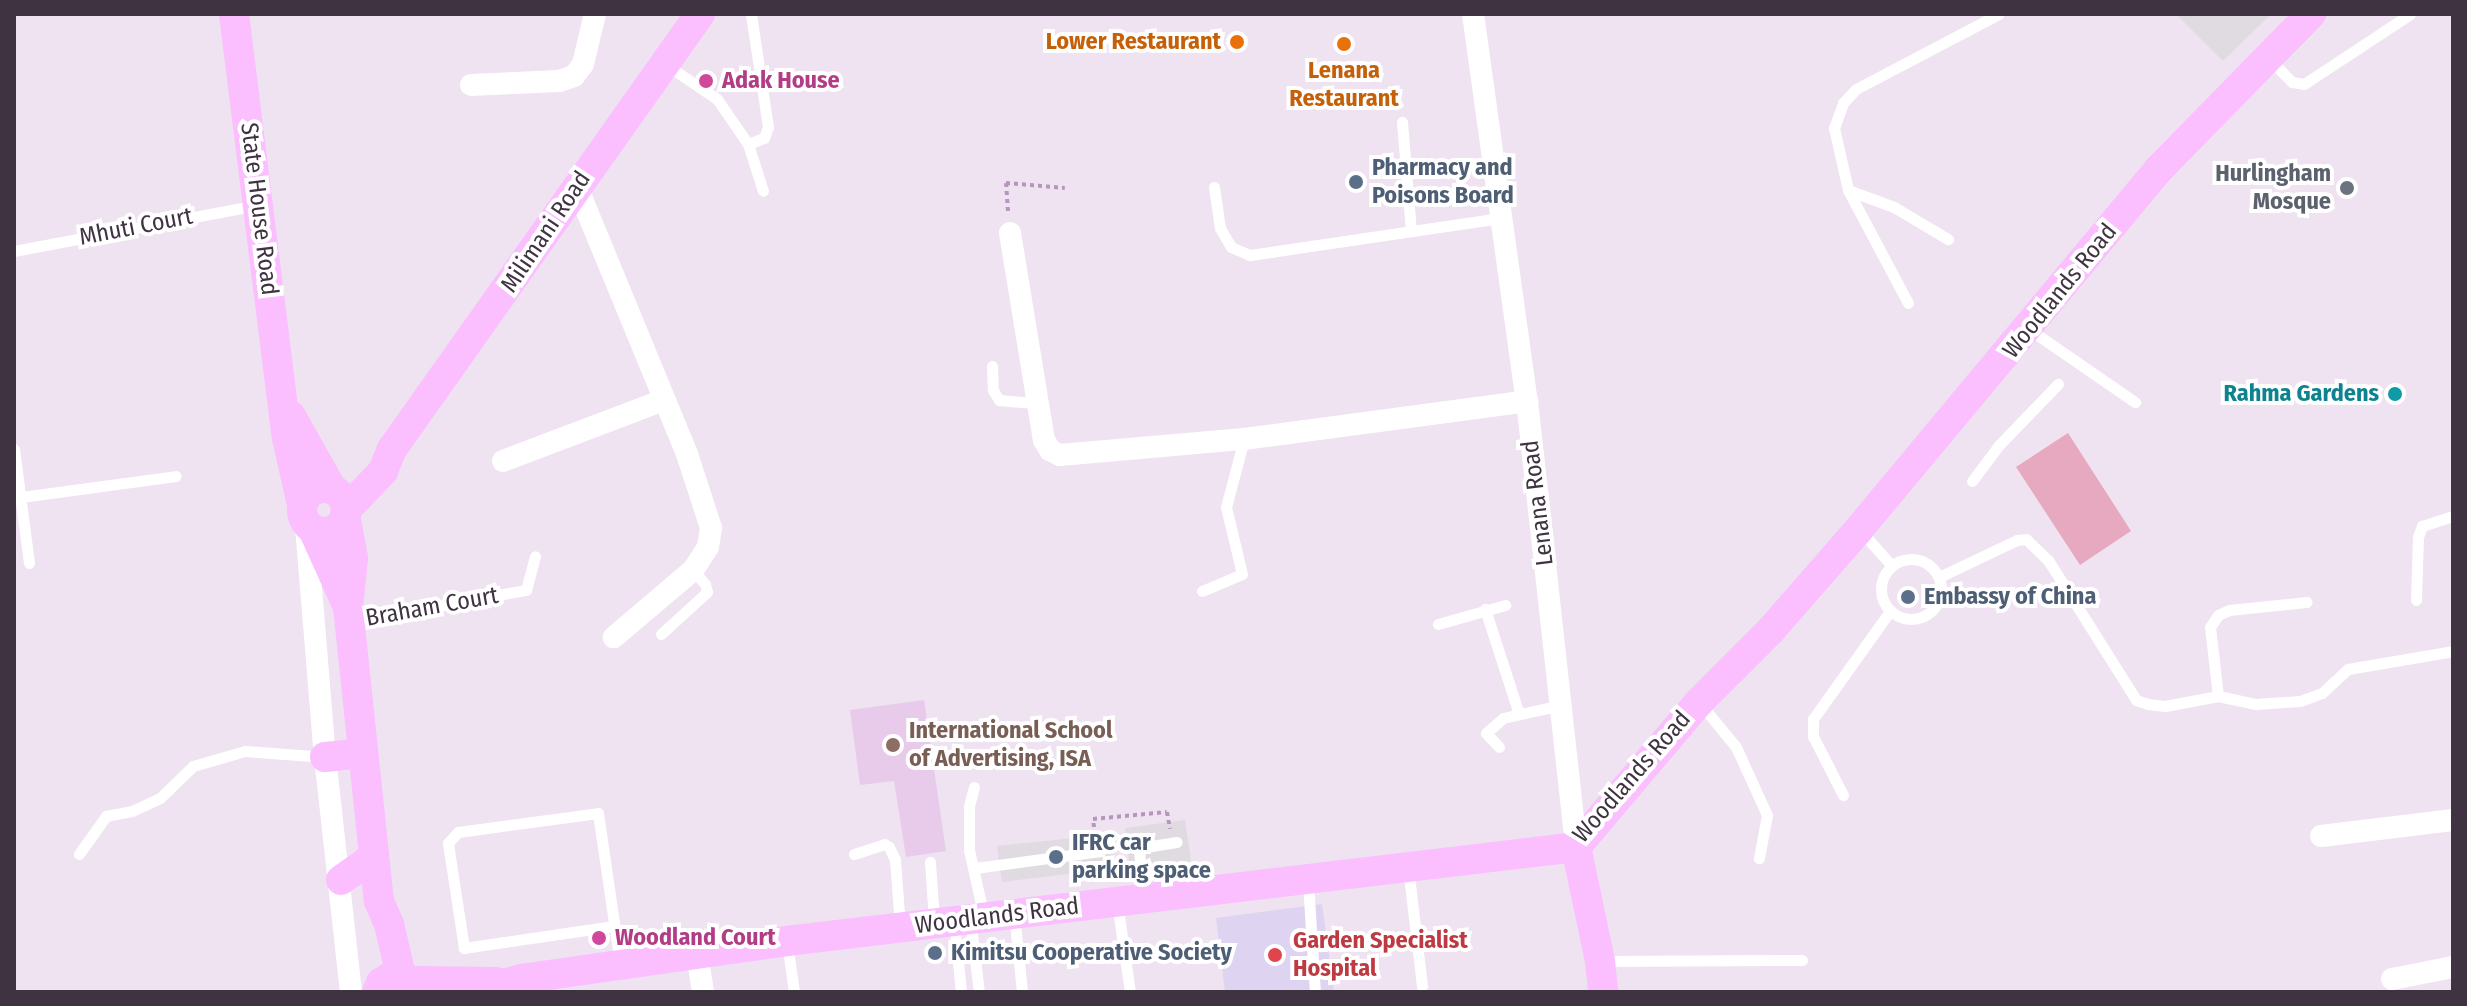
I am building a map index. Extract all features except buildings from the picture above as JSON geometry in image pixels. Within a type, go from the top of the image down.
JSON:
[{"type":"street","name":"State House Road","points":[[234,14],[287,438],[307,518],[349,615]]},
{"type":"street","points":[[471,85],[559,81],[574,76],[583,64],[595,14]]},
{"type":"street","name":"Milimani Road","points":[[307,518],[317,489],[339,501],[373,459],[392,449],[455,365],[700,14]]},
{"type":"street","name":"Lenana Road","points":[[1473,14],[1527,401],[1576,847],[1600,961],[1603,992]]},
{"type":"street","name":"Woodlands Road","points":[[398,985],[506,982],[787,941],[1576,847],[1699,702],[1771,630],[1859,529],[2029,329],[2160,168],[2311,14]]},
{"type":"street","points":[[577,187],[664,400],[711,528],[708,547],[693,570],[614,637]]},
{"type":"street","points":[[1010,233],[1044,440],[1050,450],[1060,455],[1244,439],[1527,401]]},
{"type":"street","points":[[503,461],[664,400]]},
{"type":"street","name":"State House Road","points":[[285,404],[339,501],[353,558],[349,615],[379,901],[376,926],[398,985]]},
{"type":"street","points":[[307,518],[325,757],[351,992]]},
{"type":"street","points":[[325,757],[362,753]]},
{"type":"street","points":[[2321,836],[2453,820]]},
{"type":"street","points":[[341,880],[373,858]]},
{"type":"street","points":[[697,954],[703,992]]},
{"type":"street","points":[[2392,979],[2453,967]]},
{"type":"street","name":"Woodlands Road","points":[[476,992],[506,982]]},
{"type":"lane","points":[[748,144],[764,138],[768,127],[751,14]]},
{"type":"lane","points":[[1908,303],[1848,190],[1834,128],[1843,103],[1856,89],[1999,14]]},
{"type":"lane","points":[[2267,57],[2292,82],[2304,84],[2410,14]]},
{"type":"lane","points":[[664,63],[717,99],[748,144],[763,191]]},
{"type":"lane","points":[[1402,122],[1411,231]]},
{"type":"lane","points":[[1214,187],[1220,228],[1231,247],[1250,255],[1503,218]]},
{"type":"lane","points":[[1848,190],[1894,207],[1948,239]]},
{"type":"lane","name":"Mhuti Court","points":[[14,251],[258,205]]},
{"type":"lane","points":[[2029,329],[2135,402]]},
{"type":"lane","points":[[992,366],[993,390],[999,400],[1037,403]]},
{"type":"lane","points":[[1972,481],[1999,445],[2058,384]]},
{"type":"lane","points":[[1202,591],[1242,574],[1226,507],[1244,439]]},
{"type":"lane","points":[[14,449],[29,563]]},
{"type":"lane","points":[[21,497],[176,476]]},
{"type":"lane","points":[[2416,600],[2418,537],[2422,526],[2453,516]]},
{"type":"lane","points":[[1859,529],[1892,566]]},
{"type":"lane","points":[[1939,577],[2017,540],[2026,539],[2048,560],[2136,700],[2165,706],[2218,696],[2256,704],[2300,701],[2322,693],[2348,669],[2453,651]]},
{"type":"lane","name":"Braham Court","points":[[349,615],[526,590],[535,556]]},
{"type":"lane","points":[[1912,559],[1933,568],[1939,577],[1941,592],[1937,606],[1926,617],[1911,621],[1890,611],[1880,593],[1882,578],[1892,566],[1912,559]]},
{"type":"lane","points":[[661,634],[707,592],[705,584],[693,570]]},
{"type":"lane","points":[[2218,696],[2210,627],[2218,615],[2229,610],[2307,602]]},
{"type":"lane","points":[[1438,624],[1505,605]]},
{"type":"lane","points":[[1485,609],[1519,714]]},
{"type":"lane","points":[[1843,795],[1813,736],[1813,719],[1890,611]]},
{"type":"lane","points":[[1699,702],[1736,747],[1767,815],[1759,858]]},
{"type":"lane","points":[[1499,747],[1486,733],[1503,718],[1561,705]]},
{"type":"lane","points":[[79,854],[106,816],[132,811],[160,798],[193,766],[245,751],[325,757]]},
{"type":"lane","points":[[961,992],[960,920],[975,868],[969,850],[969,806],[974,787]]},
{"type":"lane","points":[[614,926],[464,948],[448,843],[458,832],[598,813],[620,963]]},
{"type":"lane","points":[[1130,992],[1131,899],[1139,852],[1145,847],[1175,843]]},
{"type":"lane","points":[[854,854],[884,844],[889,847],[895,860],[900,928]]},
{"type":"lane","points":[[975,868],[1099,851]]},
{"type":"lane","points":[[930,862],[960,920],[979,992]]},
{"type":"lane","points":[[1408,865],[1422,986]]},
{"type":"lane","points":[[1308,877],[1315,992]]},
{"type":"lane","points":[[1014,914],[1022,992]]},
{"type":"lane","points":[[787,941],[794,992]]},
{"type":"lane","points":[[1600,961],[1802,960]]},
{"type":"path","points":[[1010,233],[1006,183],[1065,188]]},
{"type":"path","points":[[1099,851],[1093,819],[1167,812],[1175,843]]},
{"type":"shaded area","points":[[2176,14],[2271,14],[2223,61]]},
{"type":"shaded area","points":[[2068,433],[2131,531],[2080,565],[2016,467]]},
{"type":"shaded area","name":"International School of Advertising, ISA","points":[[924,700],[946,851],[906,857],[894,781],[860,785],[850,710]]},
{"type":"shaded area","points":[[1185,820],[1191,861],[1130,869],[1125,828]]},
{"type":"shaded area","name":"IFRC car parking space","points":[[1111,834],[1115,868],[1002,882],[997,846]]},
{"type":"shaded area","name":"Garden Specialist Hospital","points":[[1322,904],[1334,992],[1225,992],[1216,918]]},
{"type":"place","name":"Lower Restaurant","points":[[1237,42]]},
{"type":"place","name":"Lenana Restaurant","points":[[1344,44]]},
{"type":"place","name":"Adak House","points":[[706,81]]},
{"type":"place","name":"Pharmacy and Poisons Board","points":[[1356,182]]},
{"type":"place","name":"Hurlingham Mosque","points":[[2347,188]]},
{"type":"place","name":"Rahma Gardens","points":[[2395,394]]},
{"type":"place","name":"Embassy of China","points":[[1908,597]]},
{"type":"place","name":"International School of Advertising, ISA","points":[[893,745]]},
{"type":"place","name":"IFRC car parking space","points":[[1056,857]]},
{"type":"place","name":"Woodland Court","points":[[599,938]]},
{"type":"place","name":"Kimitsu Cooperative Society","points":[[935,953]]},
{"type":"place","name":"Garden Specialist Hospital","points":[[1275,955]]}]
